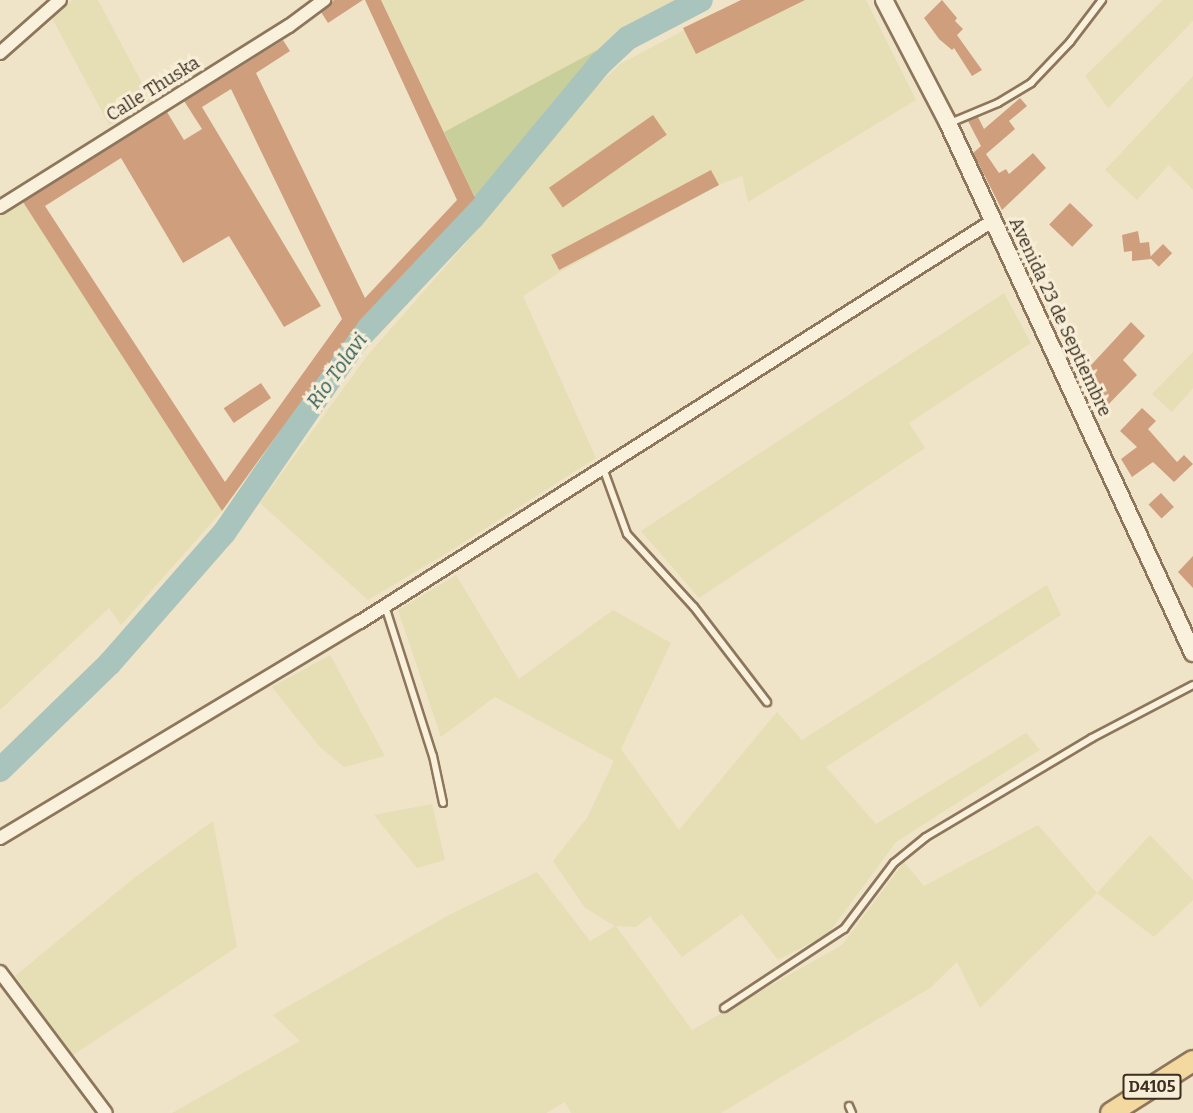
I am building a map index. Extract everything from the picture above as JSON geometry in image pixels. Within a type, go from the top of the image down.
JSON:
[{"type":"main road","name":"Avenida 23 de Septiembre","points":[[884,0],[948,123],[994,220],[1193,653]]},
{"type":"main road","name":"D4105","points":[[1111,1113],[1193,1061]]},
{"type":"street","points":[[0,53],[60,0]]},
{"type":"street","name":"Calle Thuska","points":[[0,207],[288,26],[324,0]]},
{"type":"street","points":[[0,838],[385,606],[994,220]]},
{"type":"street","points":[[0,972],[106,1113]]},
{"type":"lane","points":[[948,123],[998,103],[1031,83],[1070,42],[1102,0]]},
{"type":"lane","points":[[603,467],[627,534],[694,607],[767,702]]},
{"type":"lane","points":[[385,606],[433,756],[443,803]]},
{"type":"lane","points":[[724,1008],[844,929],[894,863],[926,837],[1092,738],[1193,685]]},
{"type":"shaded area","points":[[72,0],[98,0],[151,100],[109,125],[52,18]]},
{"type":"shaded area","points":[[381,0],[679,0],[636,23],[597,50],[444,132]]},
{"type":"shaded area","points":[[741,0],[866,0],[916,100],[748,202],[742,176],[719,185],[560,272],[523,296],[596,458],[447,553],[368,600],[260,503],[367,356],[466,243],[580,103],[620,64]]},
{"type":"shaded area","points":[[1163,0],[1193,0],[1193,21],[1108,108],[1085,76]]},
{"type":"shaded area","points":[[1193,76],[1193,190],[1169,165],[1137,200],[1105,170]]},
{"type":"shaded area","points":[[22,200],[222,511],[121,625],[109,608],[0,710],[0,214]]},
{"type":"shaded area","points":[[1004,293],[1031,343],[909,423],[925,448],[699,598],[641,531]]},
{"type":"shaded area","points":[[1193,352],[1193,388],[1172,412],[1152,394]]},
{"type":"shaded area","points":[[456,575],[519,679],[613,610],[671,643],[621,749],[679,830],[777,712],[802,740],[1047,585],[1061,615],[826,767],[876,824],[1026,733],[1040,750],[896,842],[828,934],[778,960],[742,914],[682,957],[650,916],[636,927],[616,926],[692,1030],[842,945],[904,862],[924,886],[1038,825],[1097,893],[980,1008],[957,962],[930,988],[721,1113],[571,1113],[565,1102],[546,1113],[172,1113],[300,1041],[273,1015],[449,915],[537,872],[590,941],[615,926],[585,908],[553,861],[587,818],[614,761],[495,697],[441,737],[398,610]]},
{"type":"shaded area","points":[[330,655],[385,756],[344,767],[319,746],[272,687]]},
{"type":"shaded area","points":[[432,804],[445,860],[417,868],[374,815]]},
{"type":"shaded area","points":[[213,821],[237,947],[73,1055],[15,976],[134,878]]},
{"type":"shaded area","points":[[1150,835],[1193,880],[1193,900],[1154,937],[1097,893]]},
{"type":"green space","points":[[597,50],[475,198],[444,132]]},
{"type":"building","points":[[334,0],[363,0],[328,23],[321,12]]},
{"type":"building","points":[[365,0],[381,0],[475,198],[360,320],[222,511],[23,202],[167,112],[184,140],[202,129],[184,101],[283,40],[290,51],[256,73],[365,298],[457,200]],"holes":[[[231,89],[342,319],[225,482],[45,206],[121,158],[183,263],[229,236],[284,327],[321,306],[202,107]]]},
{"type":"building","points":[[741,0],[805,0],[696,54],[683,28]]},
{"type":"building","points":[[942,0],[963,29],[957,35],[982,70],[972,76],[954,48],[952,50],[939,39],[924,18]]},
{"type":"building","points":[[1020,98],[1027,106],[1009,121],[1015,129],[986,154],[999,173],[1006,169],[1009,174],[1033,153],[1046,168],[1002,210],[973,153],[981,146],[968,121],[978,117],[984,129]]},
{"type":"building","points":[[653,115],[667,135],[563,208],[549,188]]},
{"type":"building","points":[[711,170],[719,185],[559,270],[551,255]]},
{"type":"building","points":[[1070,203],[1093,225],[1072,247],[1049,225]]},
{"type":"building","points":[[1138,231],[1140,243],[1149,242],[1151,259],[1132,261],[1132,251],[1124,252],[1122,235]]},
{"type":"building","points":[[1163,244],[1172,253],[1159,267],[1150,257]]},
{"type":"building","points":[[1131,322],[1145,336],[1123,360],[1137,375],[1100,413],[1081,376]]},
{"type":"building","points":[[261,383],[271,398],[234,423],[224,408]]},
{"type":"building","points":[[1142,408],[1156,421],[1148,429],[1177,462],[1184,455],[1193,464],[1174,482],[1153,462],[1132,477],[1121,459],[1137,447],[1120,431]]},
{"type":"building","points":[[1161,493],[1174,507],[1162,518],[1149,505]]},
{"type":"building","points":[[1193,556],[1193,588],[1178,572]]},
{"type":"waterway","name":"Río Tolavi","points":[[0,770],[110,663],[224,533],[356,341],[473,217],[600,64],[628,38],[701,0]]}]
